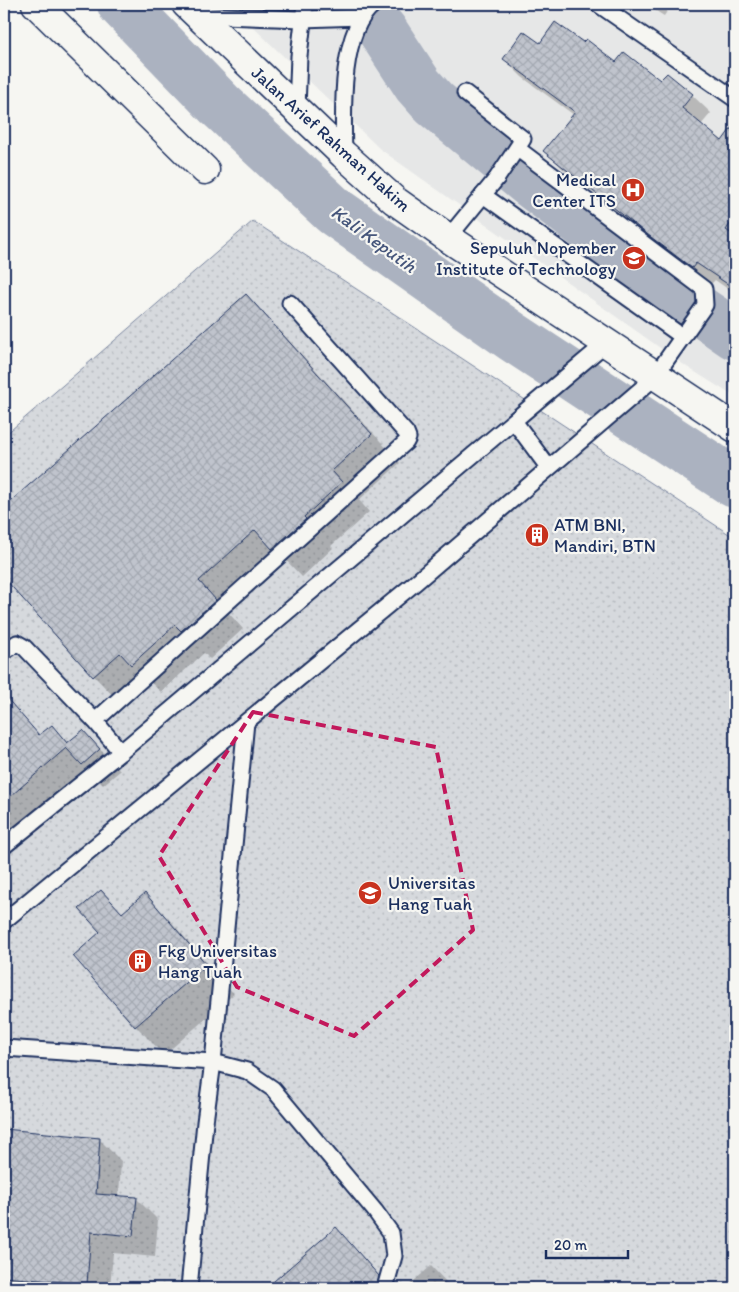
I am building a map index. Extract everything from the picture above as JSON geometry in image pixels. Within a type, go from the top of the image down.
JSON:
[{"type":"main road","points":[[36,4],[205,170]]},
{"type":"main road","name":"Jalan Arief Rahman Hakim","points":[[192,9],[344,155],[394,200],[651,380],[735,428]]},
{"type":"lane","points":[[297,109],[302,19],[305,4]]},
{"type":"lane","points":[[344,155],[344,88],[353,36],[361,17],[374,4]]},
{"type":"lane","points":[[598,4],[735,99]]},
{"type":"lane","points":[[192,9],[302,19],[361,17]]},
{"type":"lane","points":[[448,238],[497,178],[523,139],[465,93]]},
{"type":"lane","points":[[4,921],[415,583],[651,380],[705,306],[704,289],[515,153]]},
{"type":"lane","points":[[484,195],[682,337]]},
{"type":"lane","points":[[95,721],[406,442],[408,438],[406,433],[290,303]]},
{"type":"lane","points":[[4,846],[122,752],[602,346]]},
{"type":"lane","points":[[514,421],[548,468]]},
{"type":"lane","points":[[4,652],[17,643],[24,647],[122,752]]},
{"type":"lane","points":[[189,1288],[204,1122],[213,1062],[246,722]]},
{"type":"lane","points":[[4,1048],[213,1062],[247,1071],[273,1089],[375,1211],[391,1233],[394,1256],[385,1288]]},
{"type":"highlighted area","points":[[253,712],[436,747],[473,930],[354,1036],[237,987],[159,856]]},
{"type":"shaded area","name":"Sepuluh Nopember Institute of Technology","points":[[229,4],[735,4],[735,397],[687,367],[380,149]]},
{"type":"shaded area","name":"Universitas Hang Tuah","points":[[253,221],[735,538],[735,1288],[4,1288],[4,436]]},
{"type":"building","points":[[555,22],[583,42],[586,39],[616,62],[624,52],[660,80],[667,73],[693,94],[682,108],[722,141],[735,123],[735,217],[726,230],[735,236],[735,289],[696,263],[692,268],[543,151],[575,112],[503,59],[523,31],[540,43]]},
{"type":"building","points":[[246,294],[372,434],[332,471],[342,482],[304,517],[306,519],[272,549],[255,530],[199,581],[216,600],[181,631],[175,625],[131,665],[120,653],[93,677],[4,578],[4,507]]},
{"type":"building","points":[[4,695],[39,735],[52,725],[67,743],[83,730],[100,749],[82,765],[66,748],[4,802]]},
{"type":"building","name":"Fkg Universitas Hang Tuah","points":[[101,890],[122,913],[145,893],[207,965],[135,1027],[73,956],[100,932],[79,909]]},
{"type":"building","points":[[4,1129],[100,1138],[96,1194],[137,1197],[133,1236],[91,1232],[87,1284],[4,1277]]},
{"type":"building","points":[[336,1227],[379,1276],[376,1288],[266,1288]]},
{"type":"waterway","name":"Kali Keputih","points":[[122,4],[219,104],[334,211],[513,337],[735,483]]},
{"type":"waterway","name":"Kali Keputih","points":[[382,30],[418,85],[434,103],[528,181],[687,302],[735,335]]},
{"type":"place","name":"Medical Center ITS","points":[[633,190]]},
{"type":"place","name":"Sepuluh Nopember Institute of Technology","points":[[634,258]]},
{"type":"place","name":"ATM BNI, Mandiri, BTN","points":[[537,535]]},
{"type":"place","name":"Universitas Hang Tuah","points":[[370,893]]},
{"type":"place","name":"Fkg Universitas Hang Tuah","points":[[140,961]]}]
